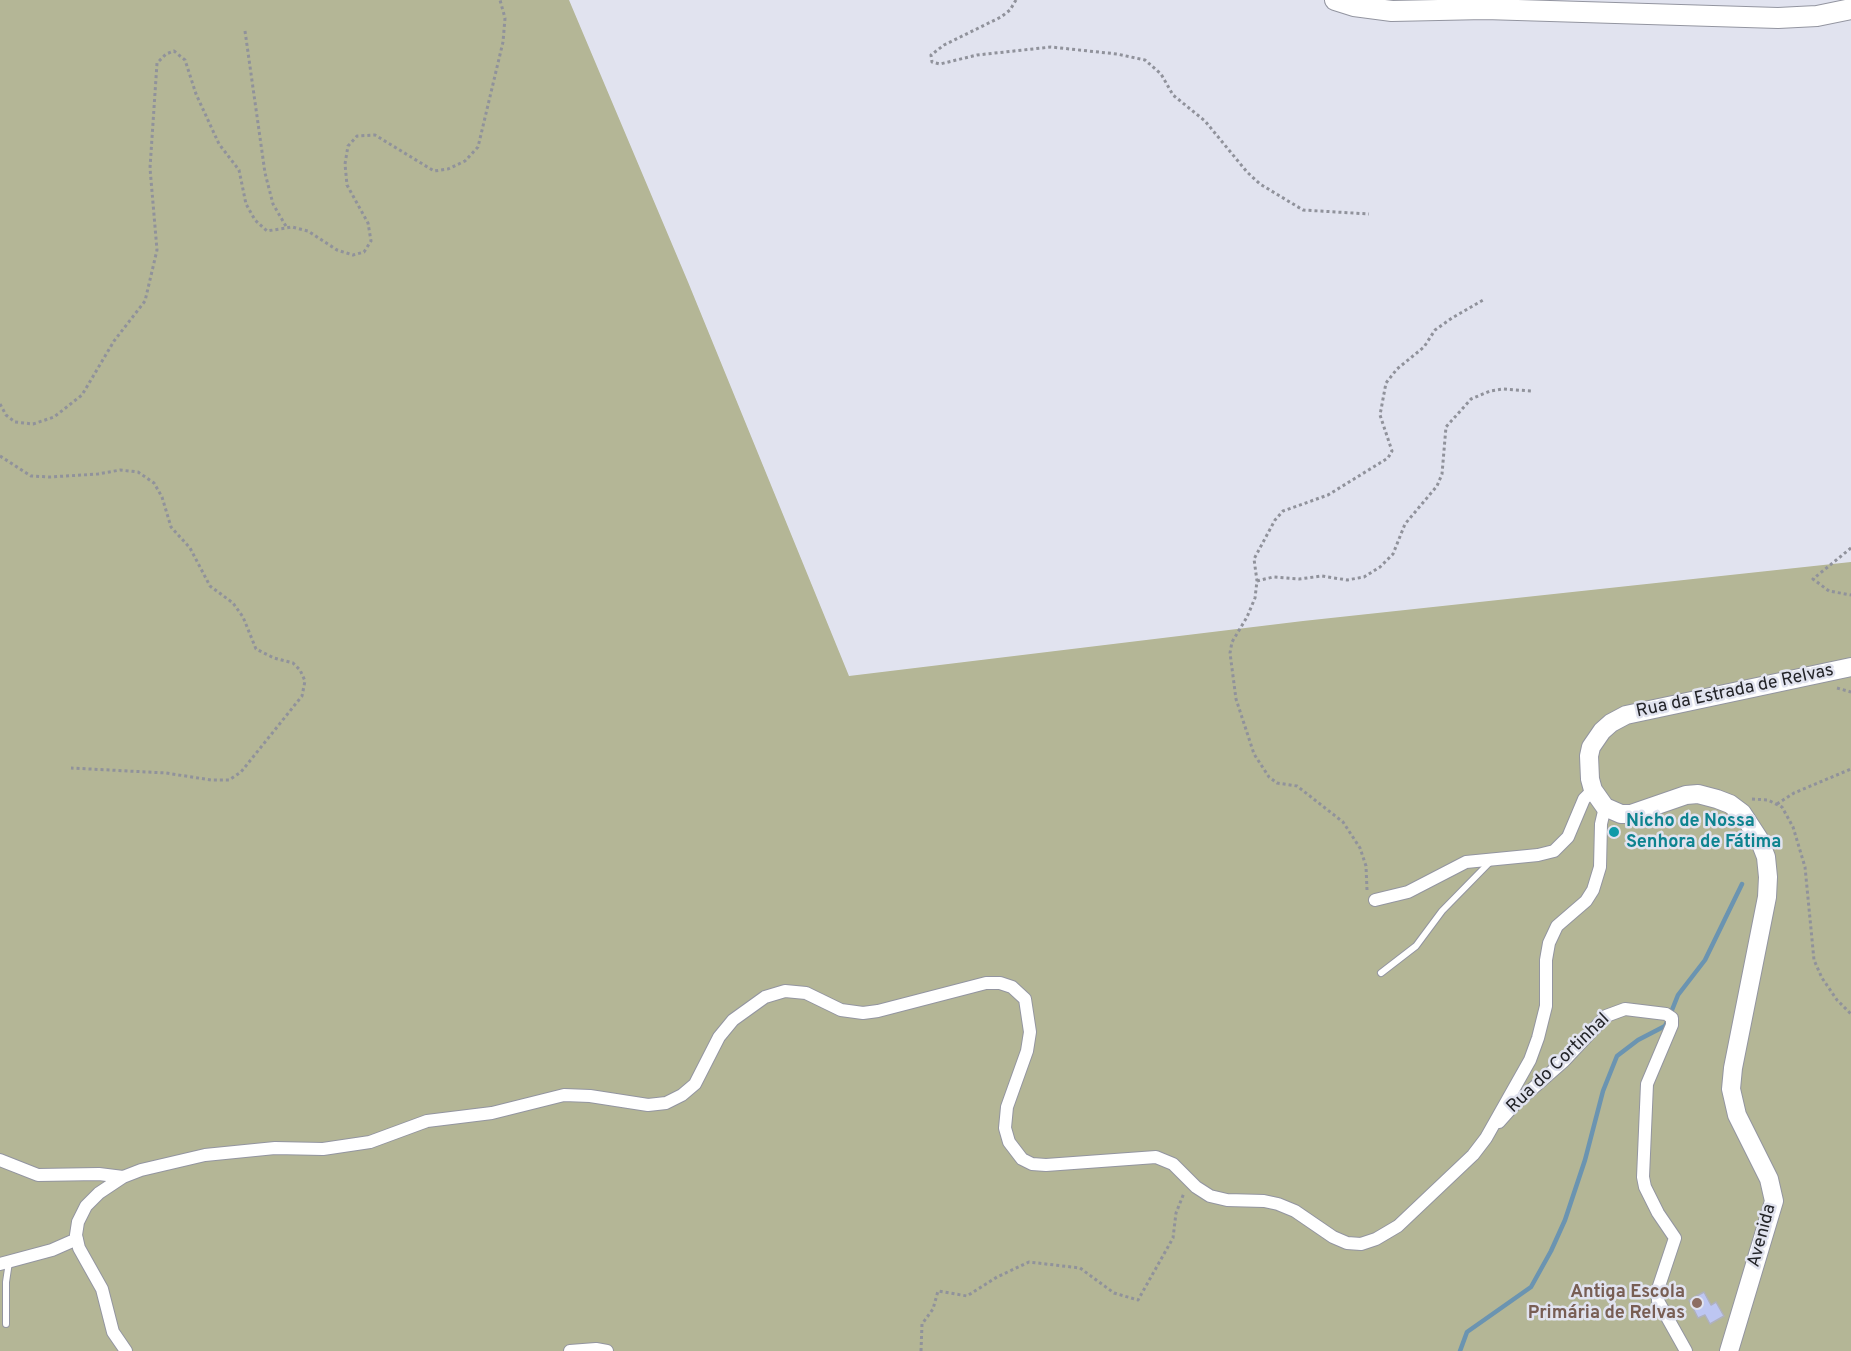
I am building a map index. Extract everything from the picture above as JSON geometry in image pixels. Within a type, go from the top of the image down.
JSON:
[{"type":"main road","points":[[1335,0],[1353,6],[1392,11],[1485,9],[1778,18],[1817,16],[1851,9]]},
{"type":"street","name":"Rua da Estrada de Relvas","points":[[1605,807],[1593,790],[1588,767],[1591,747],[1602,731],[1618,718],[1851,667]]},
{"type":"street","points":[[1375,900],[1408,892],[1463,863],[1546,854],[1557,848],[1568,837],[1584,799],[1593,790]]},
{"type":"street","points":[[126,1351],[114,1332],[102,1289],[77,1239],[78,1222],[86,1206],[99,1193],[123,1178],[141,1170],[205,1155],[275,1148],[323,1149],[370,1142],[426,1121],[492,1113],[560,1095],[584,1095],[643,1104],[662,1104],[678,1098],[694,1084],[716,1041],[726,1027],[749,1008],[774,993],[791,990],[801,992],[841,1010],[863,1013],[980,984],[996,983],[1012,987],[1020,992],[1027,1003],[1029,1017],[1029,1045],[1005,1115],[1007,1139],[1017,1154],[1029,1162],[1040,1165],[1156,1157],[1173,1164],[1203,1192],[1218,1198],[1278,1204],[1303,1216],[1336,1239],[1350,1244],[1361,1244],[1380,1238],[1398,1226],[1476,1152],[1537,1044],[1546,1006],[1546,960],[1552,933],[1557,926],[1586,902],[1593,890],[1599,867],[1601,820],[1605,807],[1621,814],[1630,814],[1692,794],[1704,795],[1730,804]]},
{"type":"street","name":"Avenida","points":[[1729,1351],[1774,1201],[1768,1179],[1741,1124],[1732,1098],[1731,1079],[1767,897],[1768,867],[1763,848],[1752,827],[1742,813],[1730,804]]},
{"type":"street","name":"Rua do Cortinhal","points":[[1488,1134],[1515,1104],[1564,1061],[1606,1016],[1625,1009],[1670,1016],[1673,1020],[1672,1025],[1647,1084],[1643,1177],[1645,1187],[1658,1213],[1675,1238],[1658,1289],[1658,1301],[1686,1351]]},
{"type":"street","points":[[0,1161],[38,1175],[99,1174],[123,1178]]},
{"type":"street","points":[[5,1263],[52,1250],[77,1239]]},
{"type":"street","points":[[570,1351],[596,1349],[607,1351]]},
{"type":"lane","points":[[1381,973],[1416,946],[1442,911],[1493,859]]},
{"type":"lane","points":[[5,1263],[6,1324]]},
{"type":"path","points":[[0,404],[6,415],[15,422],[33,424],[54,417],[82,395],[114,341],[145,301],[157,250],[150,168],[157,63],[166,54],[174,51],[185,60],[196,94],[219,144],[239,170],[246,204],[255,220],[267,231],[287,228],[308,231],[337,250],[353,255],[364,252],[370,242],[368,223],[347,185],[345,164],[348,146],[357,136],[375,135],[434,171],[448,169],[465,161],[478,147],[504,42],[506,18],[500,0]]},
{"type":"path","points":[[1016,0],[1010,10],[1001,17],[944,45],[931,55],[932,62],[940,64],[977,55],[1051,47],[1117,54],[1145,60],[1161,74],[1173,95],[1205,121],[1247,172],[1260,184],[1303,210],[1369,214]]},
{"type":"path","points":[[245,31],[265,173],[273,204],[287,228]]},
{"type":"path","points":[[1375,900],[1368,894],[1366,866],[1360,848],[1343,822],[1297,786],[1277,783],[1269,777],[1254,754],[1236,699],[1230,653],[1232,642],[1255,598],[1257,581],[1254,559],[1275,520],[1283,511],[1328,495],[1388,458],[1392,451],[1380,415],[1386,383],[1397,369],[1424,347],[1435,330],[1485,299]]},
{"type":"path","points":[[1257,581],[1273,577],[1299,579],[1322,576],[1347,580],[1364,577],[1380,567],[1393,554],[1405,524],[1437,486],[1442,474],[1446,427],[1471,399],[1490,391],[1503,389],[1531,391]]},
{"type":"path","points":[[0,456],[31,476],[98,474],[120,470],[138,472],[154,483],[162,497],[171,527],[190,548],[210,585],[233,603],[243,617],[256,649],[274,658],[293,663],[300,670],[305,681],[302,696],[241,772],[229,780],[211,780],[166,773],[71,768]]},
{"type":"path","points":[[1851,548],[1813,579],[1829,591],[1851,595]]},
{"type":"path","points":[[1776,804],[1794,793],[1851,769]]},
{"type":"path","points":[[1730,804],[1745,798],[1768,800],[1782,807],[1793,827],[1805,867],[1814,960],[1822,978],[1851,1014]]},
{"type":"path","points":[[921,1351],[922,1324],[933,1309],[938,1291],[967,1296],[1029,1262],[1080,1268],[1114,1293],[1138,1300],[1173,1238],[1180,1200],[1193,1184]]},
{"type":"green space","points":[[0,0],[569,0],[688,282],[849,676],[1303,621],[1851,562],[1851,1351],[0,1351]]},
{"type":"building","points":[[1704,1292],[1711,1305],[1716,1302],[1724,1316],[1710,1324],[1705,1315],[1698,1318],[1689,1300]]},
{"type":"waterway","points":[[1670,1015],[1678,995],[1705,960],[1742,884]]},
{"type":"waterway","points":[[1460,1351],[1467,1332],[1531,1287],[1565,1220],[1585,1160],[1603,1091],[1617,1056],[1638,1040],[1665,1026],[1667,1022]]},
{"type":"place","name":"Nicho de Nossa Senhora de Fátima","points":[[1614,832]]},
{"type":"place","name":"Antiga Escola Primária de Relvas","points":[[1697,1303]]}]
